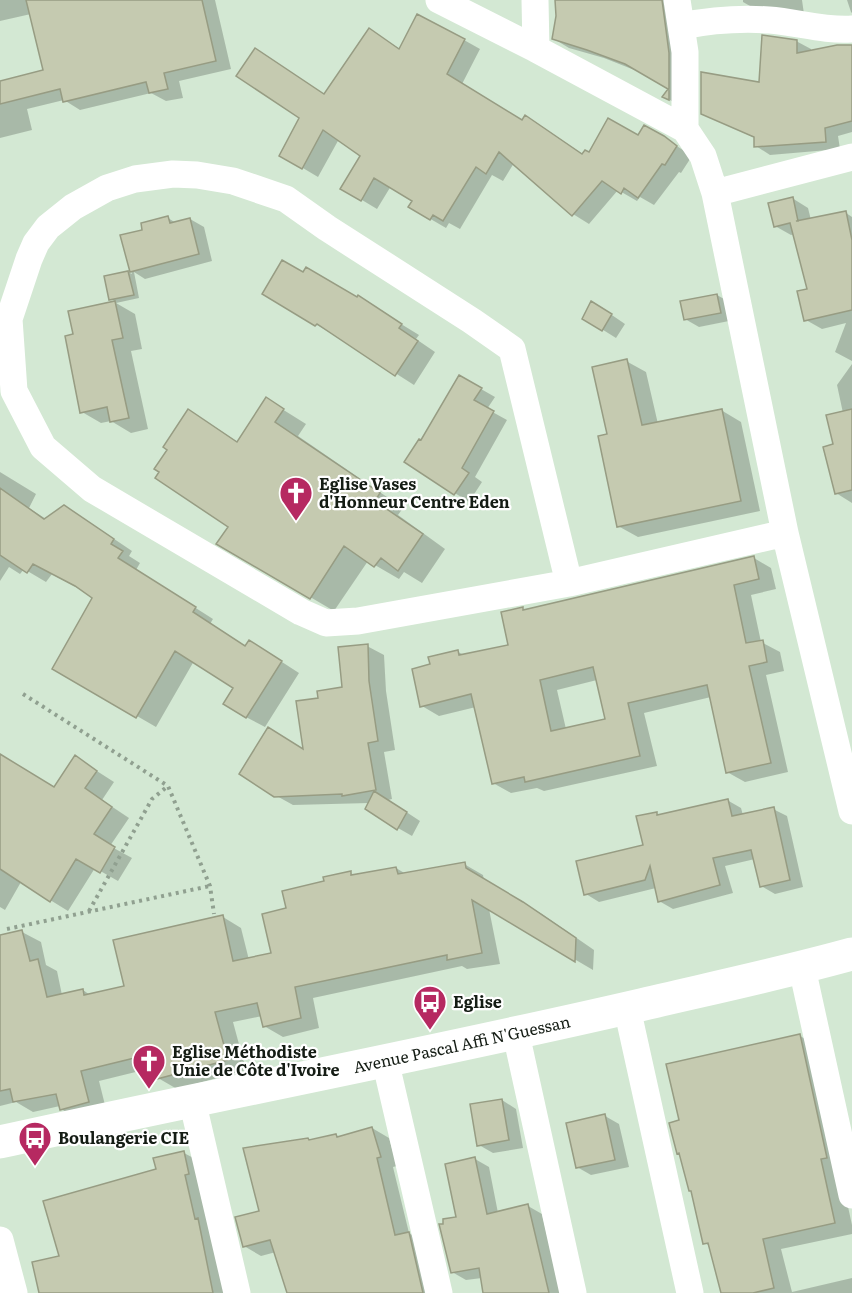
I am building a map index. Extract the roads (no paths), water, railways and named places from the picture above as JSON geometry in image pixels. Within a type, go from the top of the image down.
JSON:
[{"type":"street","points":[[439,0],[685,129],[703,156],[715,193],[785,533],[852,811]]},
{"type":"street","points":[[536,0],[536,49]]},
{"type":"street","points":[[685,129],[685,52],[679,13],[716,19],[770,20],[797,12],[837,30],[852,29]]},
{"type":"street","points":[[715,193],[852,157]]},
{"type":"street","points":[[569,583],[512,349],[286,199],[233,181],[197,175],[173,174],[135,179],[107,188],[73,207],[48,227],[36,243],[20,281],[9,319],[14,391],[43,447],[92,489],[301,612],[326,623],[358,621],[569,583],[785,533]]},
{"type":"street","name":"Avenue Pascal Affi N'Guessan","points":[[0,1142],[516,1034],[802,968],[852,954]]},
{"type":"street","points":[[802,968],[852,1195]]},
{"type":"street","points":[[627,1008],[690,1293]]},
{"type":"street","points":[[516,1034],[573,1293]]},
{"type":"street","points":[[385,1060],[439,1293]]},
{"type":"street","points":[[192,1100],[237,1293]]},
{"type":"street","points":[[0,1240],[14,1293]]},
{"type":"place","name":"Eglise Vases d'Honneur Centre Eden","points":[[296,522]]},
{"type":"place","name":"Eglise","points":[[430,1031]]},
{"type":"place","name":"Eglise Méthodiste Unie de Côte d'Ivoire","points":[[149,1090]]},
{"type":"place","name":"Boulangerie CIE","points":[[35,1167]]}]
